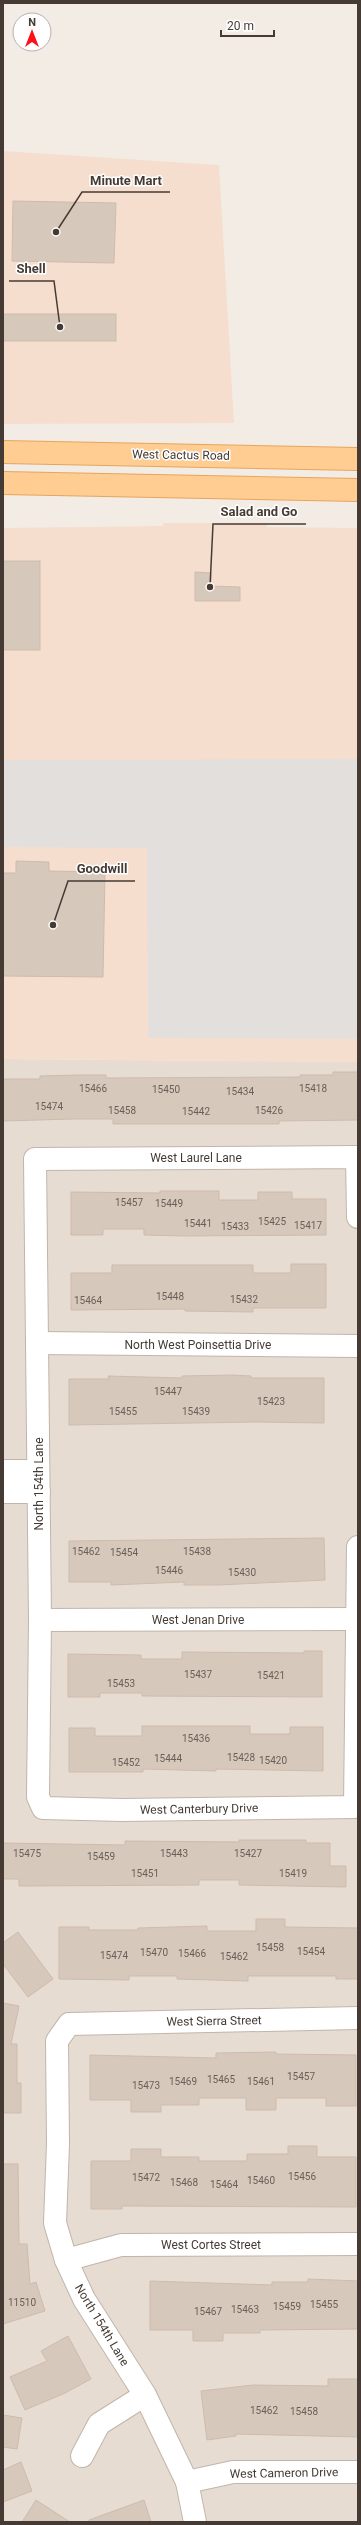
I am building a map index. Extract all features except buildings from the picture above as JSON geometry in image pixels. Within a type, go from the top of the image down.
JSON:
[{"type":"main road","name":"West Cactus Road","points":[[3,452],[358,459]]},
{"type":"main road","points":[[3,483],[358,490]]},
{"type":"street","name":"West Laurel Lane","points":[[34,1159],[357,1157]]},
{"type":"street","points":[[357,1157],[358,1217]]},
{"type":"street","name":"North 154th Lane","points":[[34,1159],[38,1343],[40,1620],[38,1797],[43,1808]]},
{"type":"street","name":"North West Poinsettia Drive","points":[[38,1343],[358,1346]]},
{"type":"street","points":[[3,1471],[39,1482]]},
{"type":"street","points":[[3,1492],[39,1482]]},
{"type":"street","points":[[357,1619],[358,1547]]},
{"type":"street","name":"West Jenan Drive","points":[[40,1620],[357,1619]]},
{"type":"street","name":"West Canterbury Drive","points":[[43,1808],[122,1810],[355,1807],[357,1619]]},
{"type":"street","name":"West Sierra Street","points":[[69,2024],[358,2018]]},
{"type":"street","name":"North 154th Lane","points":[[69,2024],[57,2041],[58,2144],[55,2223],[66,2260],[84,2299],[145,2395],[187,2482],[195,2522]]},
{"type":"street","name":"West Cortes Street","points":[[66,2260],[121,2245],[358,2244]]},
{"type":"street","points":[[82,2456],[99,2424],[145,2395]]},
{"type":"street","name":"West Cameron Drive","points":[[187,2482],[233,2472],[358,2472]]},
{"type":"shaded area","points":[[3,151],[219,165],[234,423],[3,424]]},
{"type":"shaded area","points":[[163,523],[267,523],[267,527],[358,528],[358,1062],[3,1059],[3,528],[163,526]]},
{"type":"shaded area","points":[[358,759],[358,1039],[148,1038],[147,848],[3,847],[3,760]]},
{"type":"shaded area","points":[[3,1059],[358,1062],[358,2522],[3,2522]]},
{"type":"place","name":"Minute Mart","points":[[56,232]]},
{"type":"place","name":"Shell","points":[[60,327]]},
{"type":"place","name":"Salad and Go","points":[[210,587]]},
{"type":"place","name":"Goodwill","points":[[53,925]]}]
